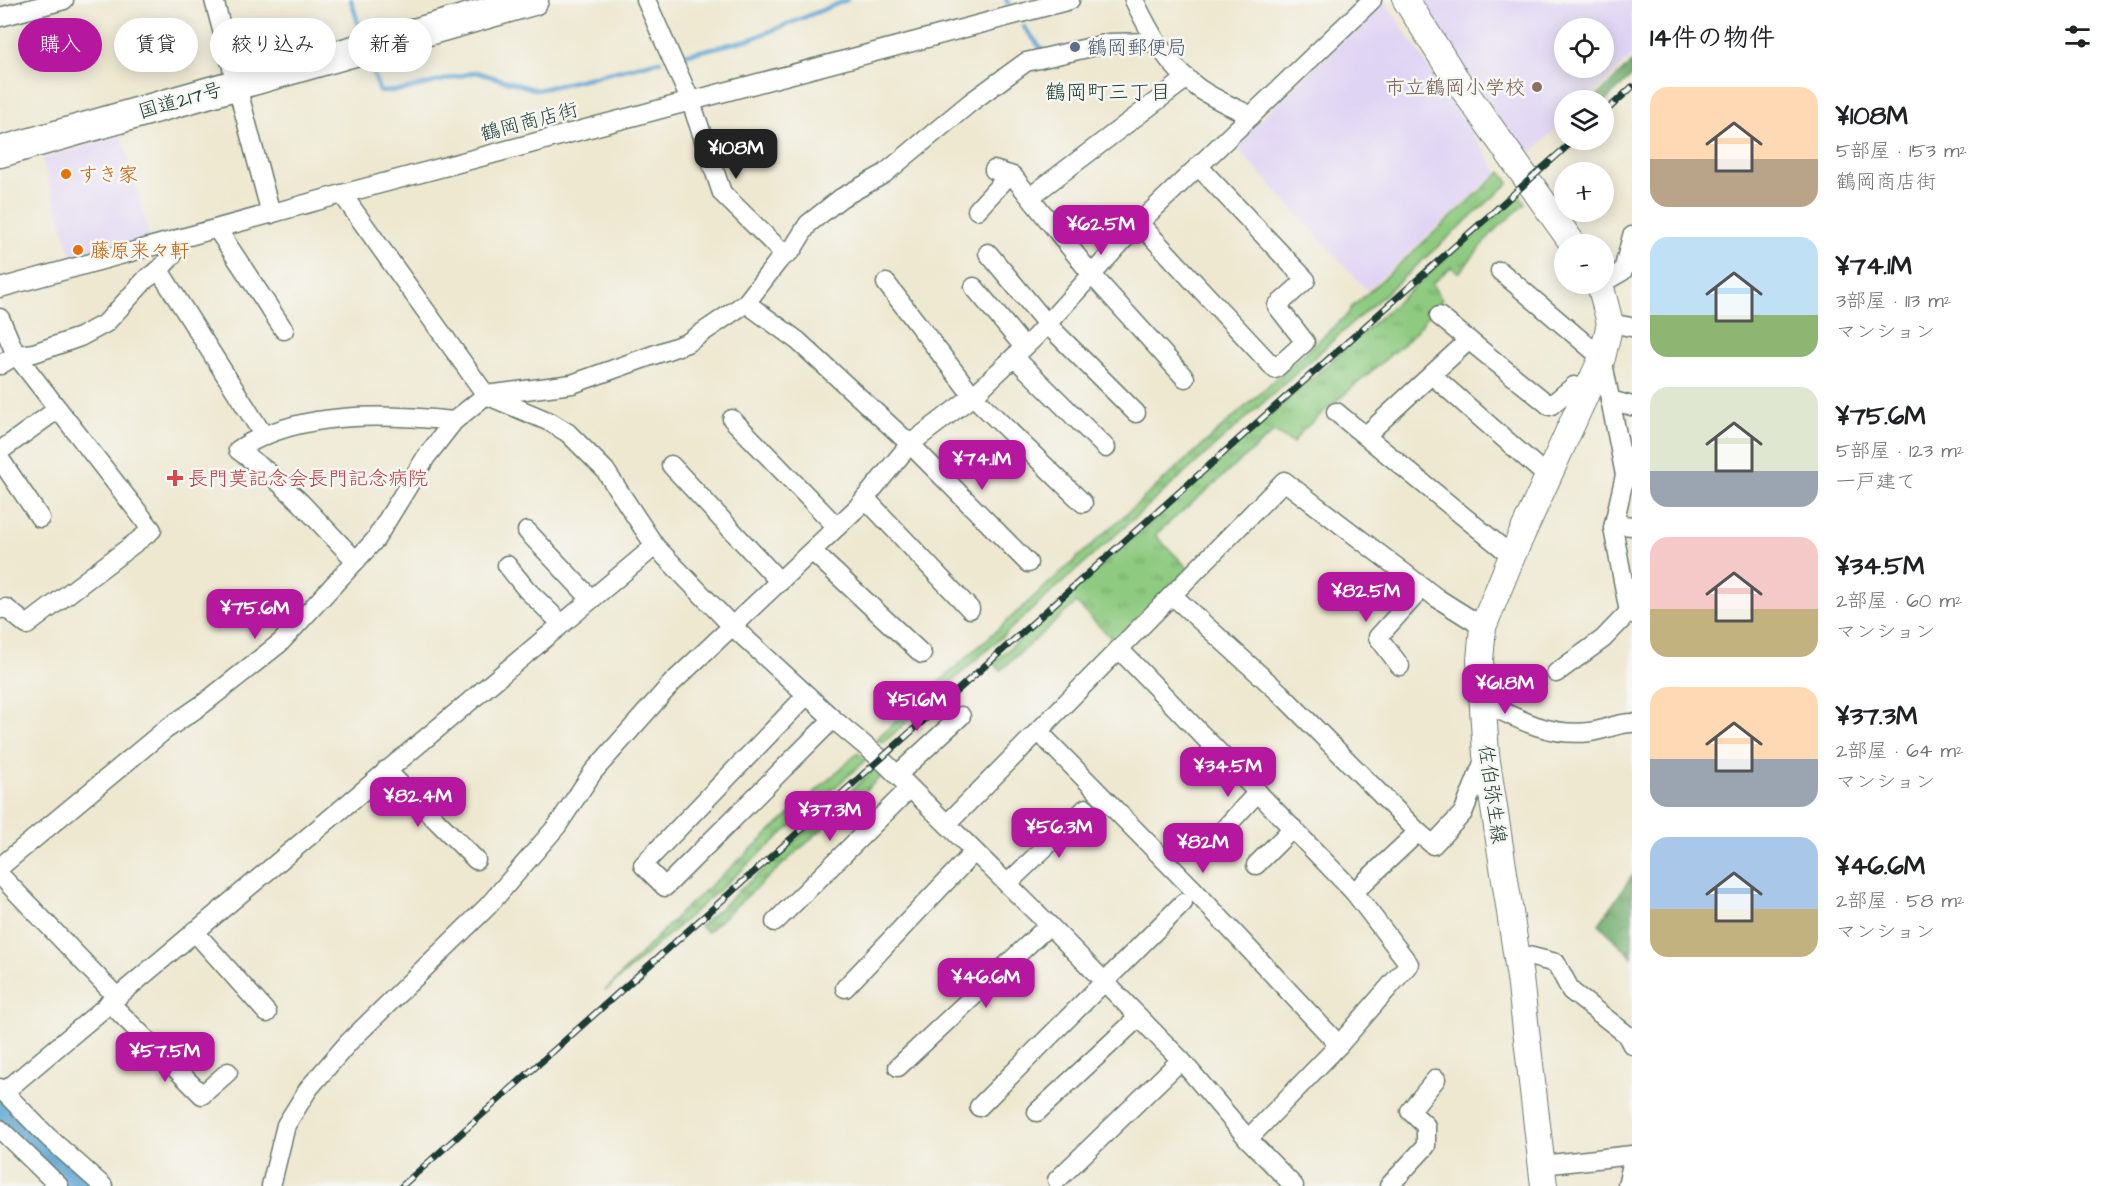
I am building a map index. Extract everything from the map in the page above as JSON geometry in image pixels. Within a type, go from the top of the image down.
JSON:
[{"type":"highway","name":"国道217号","points":[[0,152],[533,0]]},
{"type":"main road","points":[[1406,0],[1454,76],[1566,234]]},
{"type":"main road","name":"佐伯弥生線","points":[[1543,1176],[1516,953],[1486,755],[1480,660],[1483,627],[1512,556],[1548,477],[1599,395],[1602,358],[1621,325],[1606,294]]},
{"type":"street","points":[[0,17],[46,2],[64,0]]},
{"type":"street","points":[[214,0],[271,214]]},
{"type":"street","points":[[646,0],[691,102],[722,193],[785,255]]},
{"type":"street","name":"鶴岡商店街","points":[[0,288],[342,194],[691,102],[1013,7],[1070,0]]},
{"type":"street","points":[[1134,0],[1154,42],[1197,88],[1251,116]]},
{"type":"street","points":[[271,1186],[286,1125],[309,1088],[349,1042],[488,906],[556,826],[593,772],[672,683],[837,527],[865,498],[910,444],[973,396],[1019,352],[1139,223],[1372,0]]},
{"type":"street","points":[[0,867],[165,730],[203,704],[280,642],[375,540],[426,458],[454,421],[486,395],[572,384],[687,343],[746,303],[779,260],[792,250],[808,224],[841,198],[884,174],[971,102],[1026,62],[1109,43],[1154,42]]},
{"type":"street","points":[[1030,197],[1187,78]]},
{"type":"street","points":[[1139,223],[1275,369],[1305,342],[1277,306],[1306,280],[1198,166]]},
{"type":"street","points":[[976,210],[1002,172],[1013,176],[1092,274],[1185,378]]},
{"type":"street","points":[[342,194],[486,395],[550,422],[568,433],[605,470],[655,546],[733,627],[897,775],[1049,925],[1181,1060],[1248,1139],[1294,1186]]},
{"type":"street","points":[[217,229],[285,330]]},
{"type":"street","points":[[1614,276],[1623,271],[1632,236]]},
{"type":"street","points":[[0,365],[16,355],[34,353],[70,340],[106,323],[146,279],[159,270],[172,256],[178,240]]},
{"type":"street","points":[[988,253],[1047,324],[1136,413]]},
{"type":"street","points":[[159,270],[264,436]]},
{"type":"street","points":[[1500,271],[1602,358]]},
{"type":"street","points":[[886,283],[973,396],[1083,503]]},
{"type":"street","points":[[974,287],[1019,352],[1106,448]]},
{"type":"street","points":[[746,303],[798,341],[910,444],[1028,563]]},
{"type":"street","points":[[1439,316],[1550,406],[1574,386],[1632,406]]},
{"type":"street","points":[[0,318],[16,355],[152,530],[27,625],[6,608],[0,609]]},
{"type":"street","points":[[1365,436],[1469,340]]},
{"type":"street","points":[[1432,375],[1548,477]]},
{"type":"street","points":[[1556,674],[1603,639],[1630,613],[1613,528],[1623,525],[1625,475],[1599,395]]},
{"type":"street","points":[[0,451],[58,409]]},
{"type":"street","points":[[1336,412],[1512,556]]},
{"type":"street","points":[[356,561],[302,503],[268,472],[238,450],[254,439],[295,424],[350,418],[413,417],[454,421]]},
{"type":"street","points":[[732,419],[837,527]]},
{"type":"street","points":[[0,459],[40,518]]},
{"type":"street","points":[[671,465],[780,582]]},
{"type":"street","points":[[946,824],[1284,481],[1423,587],[1483,627]]},
{"type":"street","points":[[865,498],[970,609]]},
{"type":"street","points":[[527,531],[591,599]]},
{"type":"street","points":[[103,1186],[48,1137],[2,1090],[655,546]]},
{"type":"street","points":[[812,550],[922,654]]},
{"type":"street","points":[[507,565],[526,589],[561,623]]},
{"type":"street","points":[[1401,666],[1378,637],[1423,587]]},
{"type":"street","points":[[1172,595],[1280,693],[1433,845],[1463,813],[1486,755]]},
{"type":"street","points":[[1119,649],[1354,892],[1409,964],[1339,1045],[1248,1139]]},
{"type":"street","points":[[807,695],[643,865],[665,887],[833,719]]},
{"type":"street","points":[[1483,702],[1531,726],[1562,731],[1590,732],[1622,723],[1632,723]]},
{"type":"street","points":[[897,775],[961,716]]},
{"type":"street","points":[[1038,731],[1191,888],[1339,1045]]},
{"type":"street","points":[[386,770],[476,860]]},
{"type":"street","points":[[775,922],[910,788]]},
{"type":"street","points":[[1224,829],[1258,792]]},
{"type":"street","points":[[1007,884],[1086,808]]},
{"type":"street","points":[[1256,865],[1293,828]]},
{"type":"street","points":[[1354,892],[1418,832]]},
{"type":"street","points":[[845,988],[974,852]]},
{"type":"street","points":[[0,875],[202,1095],[228,1072]]},
{"type":"street","points":[[979,1107],[1183,903]]},
{"type":"street","points":[[898,1067],[1049,925]]},
{"type":"street","points":[[194,931],[267,1013]]},
{"type":"street","points":[[1516,953],[1556,963],[1571,991],[1626,1034],[1632,1045]]},
{"type":"street","points":[[1037,1112],[1139,1017]]},
{"type":"street","points":[[1057,1180],[1181,1060]]},
{"type":"street","points":[[1389,1186],[1426,1146],[1426,1126],[1410,1111],[1436,1079]]},
{"type":"street","points":[[0,1129],[59,1186]]},
{"type":"street","points":[[1543,1176],[1632,1155]]},
{"type":"street","points":[[1627,1186],[1632,1164]]},
{"type":"shaded area","points":[[1384,0],[1498,172],[1367,290],[1234,145]]},
{"type":"shaded area","name":"市立鶴岡小学校","points":[[1417,0],[1632,0],[1632,56],[1614,73],[1614,18],[1554,18],[1554,78],[1609,78],[1596,90],[1554,90],[1554,131],[1528,156],[1463,73]]},
{"type":"shaded area","points":[[121,135],[151,241],[74,263],[42,159]]},
{"type":"green space","points":[[1632,62],[1632,76],[1614,93],[1614,90],[1603,90]]},
{"type":"green space","points":[[1501,172],[1509,183],[883,743],[876,739],[1348,314],[1351,308]]},
{"type":"green space","points":[[1519,193],[1525,204],[1493,232],[1459,273],[1451,267],[1432,284],[1442,300],[1409,339],[1303,430],[1293,443],[1274,432],[1155,535],[1189,569],[1117,644],[1076,603],[1001,670],[993,663]]},
{"type":"green space","points":[[858,753],[866,760],[605,991],[680,913]]},
{"type":"green space","points":[[877,767],[884,774],[707,932],[700,926]]},
{"type":"green space","points":[[1632,876],[1632,957],[1599,924]]},
{"type":"waterway","points":[[351,0],[357,18]]},
{"type":"waterway","points":[[684,55],[751,39],[847,0]]},
{"type":"waterway","points":[[1024,27],[1044,52]]},
{"type":"waterway","points":[[373,72],[380,92],[403,90],[476,72],[537,90],[660,61]]},
{"type":"waterway","points":[[0,1108],[82,1186]]},
{"type":"railway","points":[[1614,104],[1632,87]]},
{"type":"railway","points":[[402,1186],[1563,150]]},
{"type":"place","name":"鶴岡郵便局","points":[[1075,47]]},
{"type":"place","name":"市立鶴岡小学校","points":[[1537,87]]},
{"type":"place","name":"すき家","points":[[66,174]]},
{"type":"place","name":"藤原来々軒","points":[[78,250]]},
{"type":"place","name":"長門莫記念会長門記念病院","points":[[175,478]]},
{"type":"district","name":"鶴岡町三丁目","points":[[1108,92]]}]
